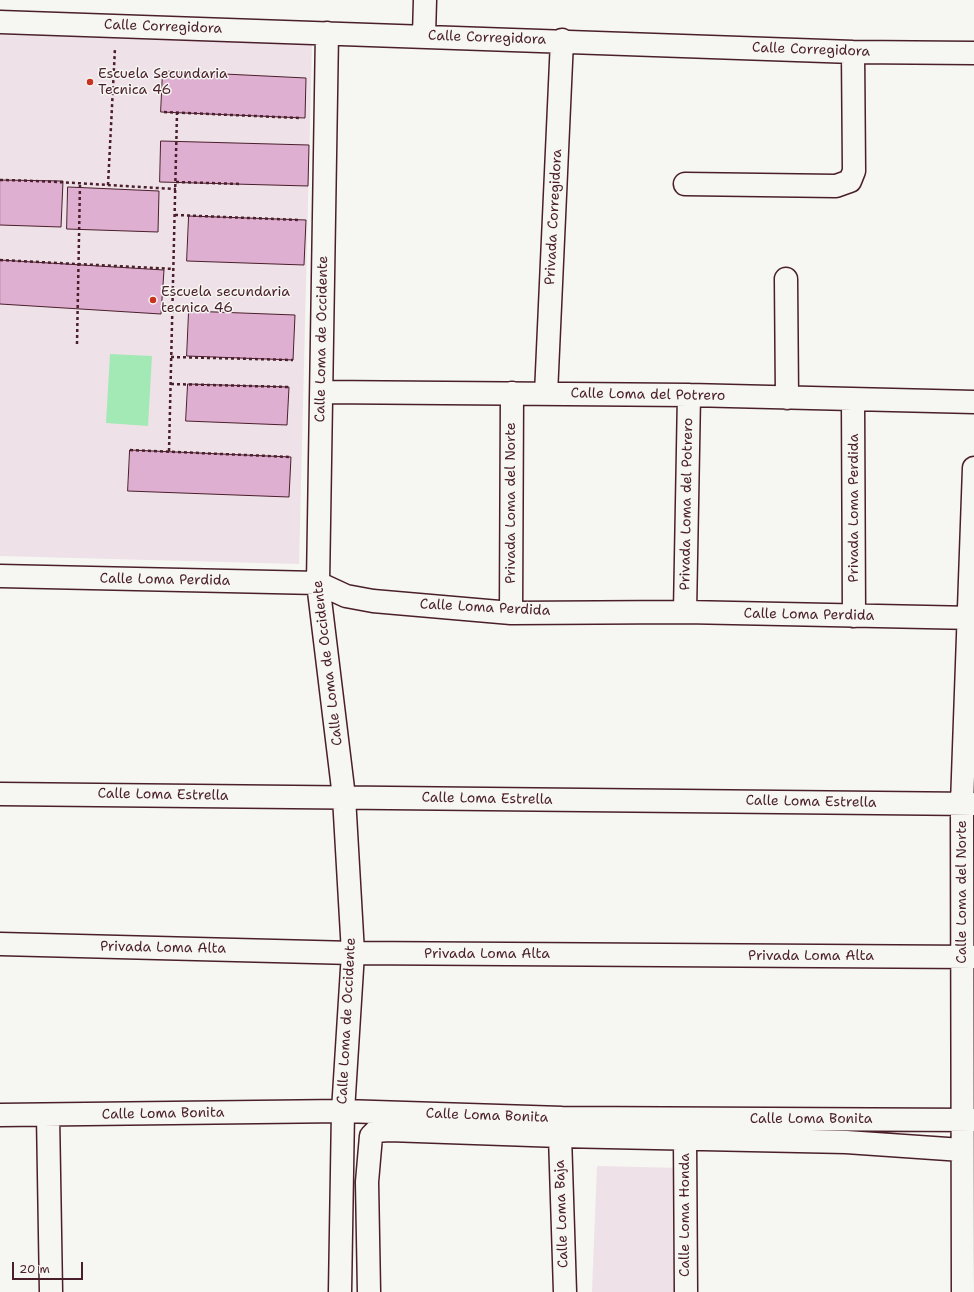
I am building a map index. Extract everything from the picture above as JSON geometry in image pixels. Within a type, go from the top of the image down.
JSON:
[{"type":"street","points":[[424,36],[425,0]]},
{"type":"street","name":"Calle Corregidora","points":[[0,22],[562,40],[853,52],[974,53]]},
{"type":"street","name":"Calle Loma de Occidente","points":[[327,33],[318,583],[344,798],[353,953],[343,1111],[340,1292]]},
{"type":"street","name":"Privada Corregidora","points":[[546,394],[562,40]]},
{"type":"street","points":[[685,184],[836,186],[850,181],[854,171],[853,52]]},
{"type":"street","points":[[786,278],[787,398]]},
{"type":"street","name":"Calle Loma del Potrero","points":[[322,392],[689,395],[974,402]]},
{"type":"street","name":"Privada Loma del Norte","points":[[511,613],[512,393]]},
{"type":"street","name":"Privada Loma del Potrero","points":[[685,612],[689,395]]},
{"type":"street","name":"Privada Loma Perdida","points":[[853,400],[854,616]]},
{"type":"street","name":"Calle Loma del Norte","points":[[963,1292],[962,1150],[968,1120],[968,804],[974,468]]},
{"type":"street","name":"Calle Loma Perdida","points":[[0,576],[318,583],[346,596],[373,601],[511,613],[685,612],[971,618]]},
{"type":"street","name":"Calle Loma Estrella","points":[[0,794],[968,804]]},
{"type":"street","name":"Privada Loma Alta","points":[[0,944],[353,953],[968,957]]},
{"type":"street","name":"Calle Loma Bonita","points":[[0,1115],[343,1111],[562,1118],[968,1120]]},
{"type":"street","points":[[48,1115],[51,1292]]},
{"type":"street","points":[[370,1292],[367,1182],[371,1136],[376,1132],[389,1130],[560,1136],[846,1142],[962,1150]]},
{"type":"street","name":"Calle Loma Baja","points":[[560,1136],[565,1292]]},
{"type":"street","name":"Calle Loma Honda","points":[[685,1138],[686,1292]]},
{"type":"path","points":[[108,185],[116,26]]},
{"type":"path","points":[[164,112],[300,118]]},
{"type":"path","points":[[169,451],[177,113]]},
{"type":"path","points":[[0,180],[58,181],[80,184],[176,189]]},
{"type":"path","points":[[176,182],[241,184]]},
{"type":"path","points":[[77,344],[80,264],[80,184]]},
{"type":"path","points":[[175,215],[303,220]]},
{"type":"path","points":[[0,260],[174,269]]},
{"type":"path","points":[[172,357],[293,360]]},
{"type":"path","points":[[171,384],[289,387]]},
{"type":"path","points":[[130,450],[291,457]]},
{"type":"shaded area","name":"Escuela secundaria tecnica 46","points":[[0,35],[312,43],[299,564],[0,556]]},
{"type":"shaded area","points":[[597,1166],[679,1168],[678,1292],[592,1292]]},
{"type":"green space","points":[[110,354],[152,356],[148,426],[106,423]]},
{"type":"building","points":[[163,71],[306,78],[305,118],[161,112]]},
{"type":"building","points":[[161,141],[309,145],[308,186],[160,182]]},
{"type":"building","points":[[0,180],[63,181],[61,227],[0,225]]},
{"type":"building","points":[[68,187],[159,191],[158,232],[67,229]]},
{"type":"building","points":[[189,216],[306,220],[304,265],[187,261]]},
{"type":"building","points":[[0,260],[164,270],[161,314],[0,304]]},
{"type":"building","points":[[189,311],[295,315],[293,360],[187,356]]},
{"type":"building","points":[[188,384],[289,387],[287,425],[186,421]]},
{"type":"building","points":[[130,450],[291,457],[289,497],[128,491]]},
{"type":"place","name":"Escuela Secundaria Tecnica 46","points":[[90,82]]},
{"type":"place","name":"Escuela secundaria tecnica 46","points":[[153,300]]}]
